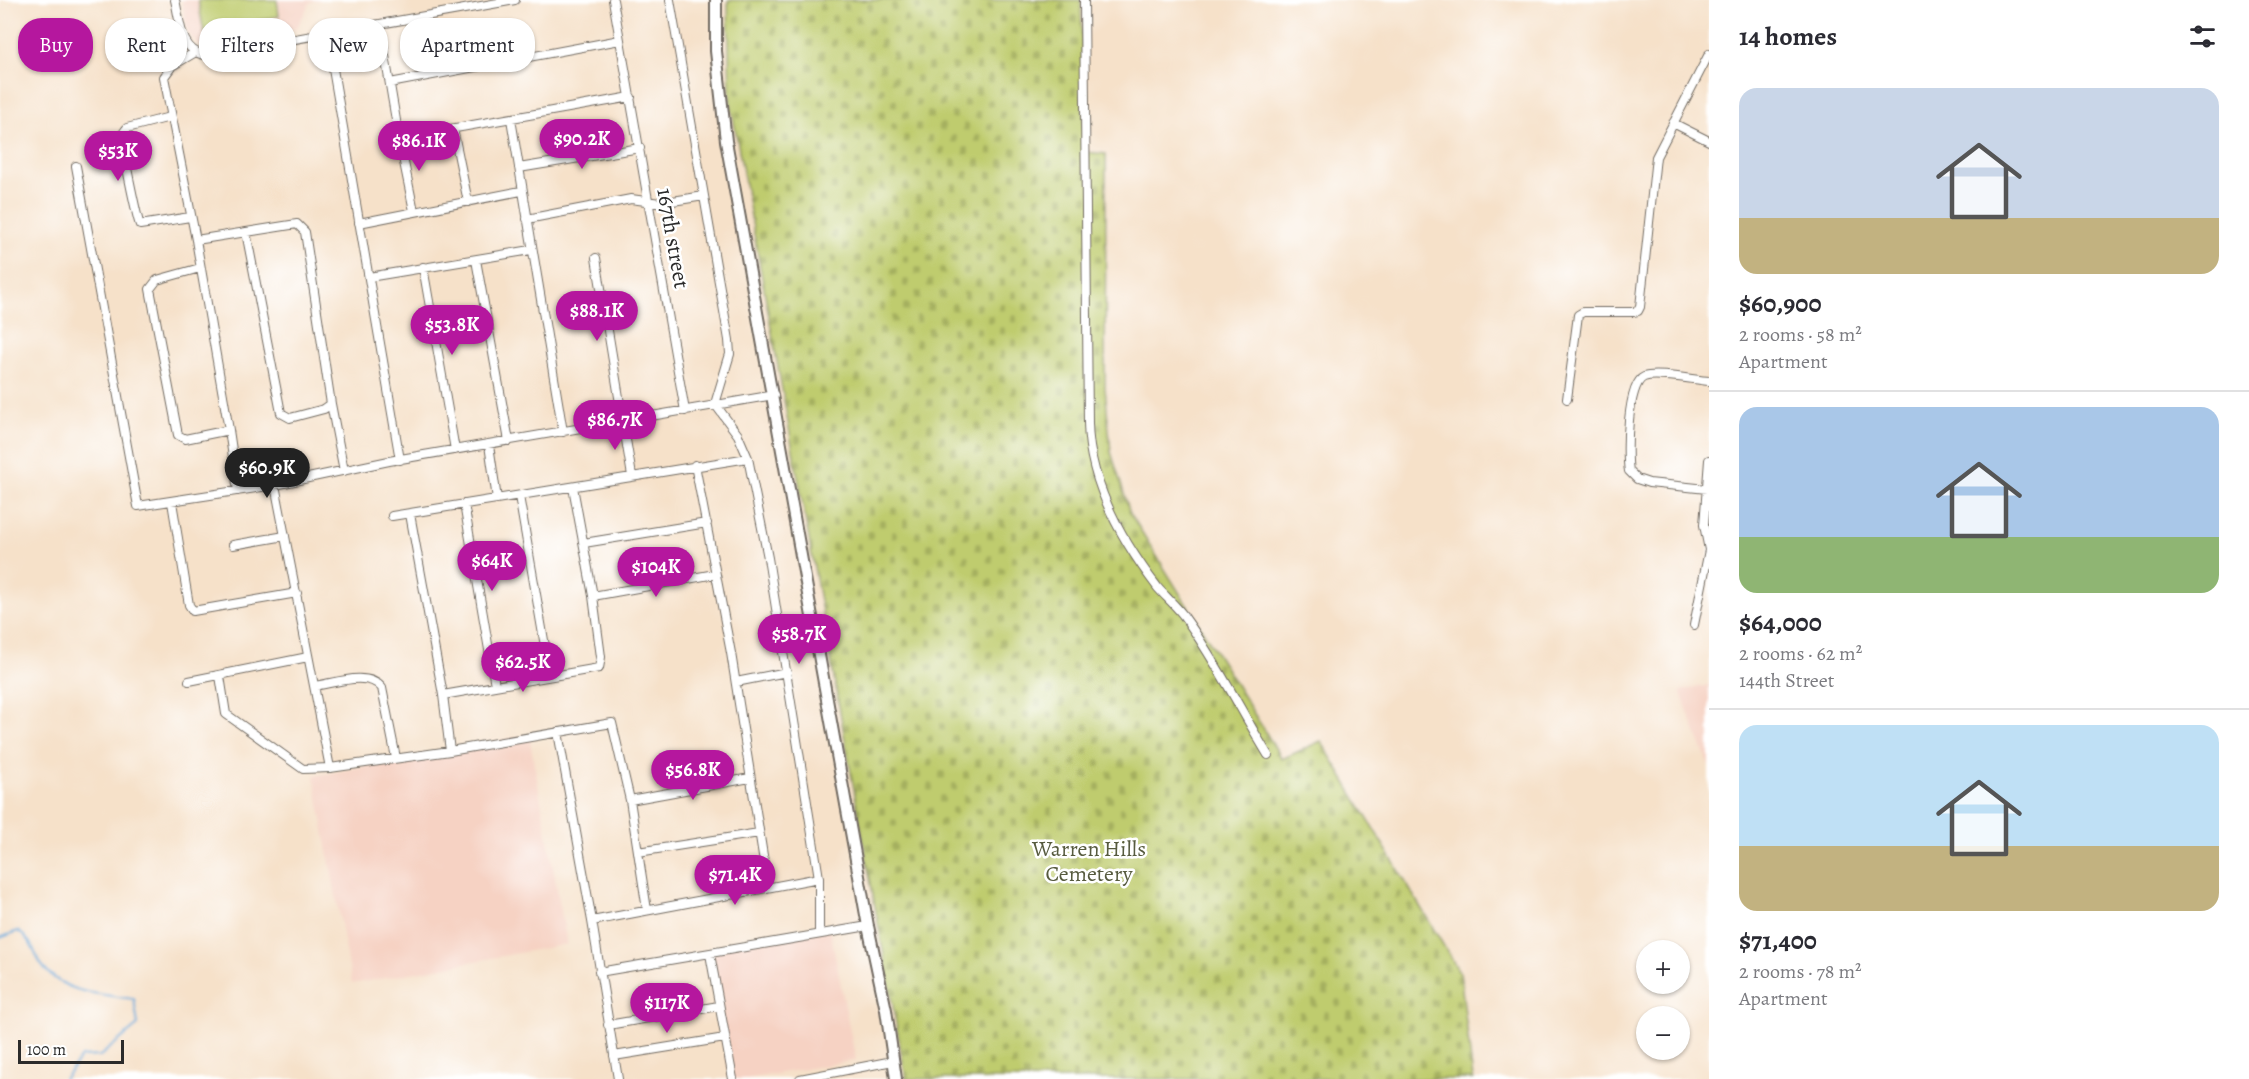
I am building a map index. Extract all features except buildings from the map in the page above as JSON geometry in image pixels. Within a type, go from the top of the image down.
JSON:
[{"type":"street","points":[[176,0],[185,41],[194,53]]},
{"type":"street","points":[[388,24],[494,2],[515,0]]},
{"type":"street","name":"167th street","points":[[613,0],[685,411]]},
{"type":"street","points":[[670,0],[730,348],[715,404]]},
{"type":"street","points":[[716,0],[716,51],[721,111],[868,926],[886,1010],[896,1079]]},
{"type":"street","points":[[1084,0],[1088,444],[1093,467],[1101,491],[1128,542],[1158,588],[1188,623],[1268,755]]},
{"type":"street","points":[[238,491],[196,240],[170,117],[164,77],[172,66],[194,53],[205,55],[308,37]]},
{"type":"street","points":[[390,82],[620,40]]},
{"type":"street","points":[[1566,399],[1578,315],[1582,312],[1634,312],[1640,307],[1653,173],[1662,141],[1709,54]]},
{"type":"street","points":[[388,71],[414,211]]},
{"type":"street","points":[[333,72],[400,460]]},
{"type":"street","points":[[399,138],[631,97]]},
{"type":"street","points":[[170,117],[127,128],[122,138],[125,164],[130,175],[140,225],[190,217]]},
{"type":"street","points":[[511,119],[521,191],[563,432]]},
{"type":"street","points":[[1673,123],[1709,141]]},
{"type":"street","points":[[453,129],[468,202]]},
{"type":"street","points":[[519,168],[640,148]]},
{"type":"street","points":[[76,166],[138,506],[275,485],[455,450],[774,395]]},
{"type":"street","points":[[359,224],[521,191]]},
{"type":"street","points":[[527,219],[631,199],[667,202],[704,196]]},
{"type":"street","points":[[196,240],[297,224],[305,232],[331,404],[344,471]]},
{"type":"street","points":[[246,232],[281,413],[290,418],[324,410],[331,404]]},
{"type":"street","points":[[369,278],[531,250]]},
{"type":"street","points":[[596,258],[632,476]]},
{"type":"street","points":[[476,260],[508,441]]},
{"type":"street","points":[[423,267],[455,450]]},
{"type":"street","points":[[200,268],[157,280],[150,289],[178,435],[185,439],[229,430]]},
{"type":"street","points":[[1707,489],[1642,481],[1629,471],[1628,457],[1632,393],[1640,380],[1650,376],[1709,381]]},
{"type":"street","points":[[715,404],[738,435],[748,458],[757,495],[819,878],[819,933]]},
{"type":"street","points":[[489,445],[497,499]]},
{"type":"street","points":[[392,516],[748,458]]},
{"type":"street","points":[[1695,625],[1709,550],[1704,525],[1709,460]]},
{"type":"street","points":[[694,465],[736,682],[768,887]]},
{"type":"street","points":[[275,485],[330,768]]},
{"type":"street","points":[[443,695],[599,668],[601,657],[593,596],[573,487]]},
{"type":"street","points":[[519,496],[550,675]]},
{"type":"street","points":[[172,502],[189,605],[193,612],[297,593]]},
{"type":"street","points":[[464,504],[495,685]]},
{"type":"street","points":[[410,514],[443,695],[450,751]]},
{"type":"street","points":[[584,543],[707,523]]},
{"type":"street","points":[[233,545],[285,536]]},
{"type":"street","points":[[593,596],[715,574]]},
{"type":"street","points":[[189,681],[308,657]]},
{"type":"street","points":[[736,682],[787,672]]},
{"type":"street","points":[[220,676],[226,714],[303,769],[330,768],[450,751],[612,723],[630,800],[647,910]]},
{"type":"street","points":[[315,686],[363,678],[377,682],[382,688],[396,758]]},
{"type":"street","points":[[558,732],[618,1079]]},
{"type":"street","points":[[630,800],[750,778]]},
{"type":"street","points":[[638,852],[759,833]]},
{"type":"street","points":[[592,921],[819,878]]},
{"type":"street","points":[[599,972],[868,926]]},
{"type":"street","points":[[710,954],[733,1079]]},
{"type":"street","points":[[608,1024],[720,1006]]},
{"type":"street","points":[[614,1056],[725,1038]]},
{"type":"street","points":[[800,1079],[834,1076],[893,1061]]},
{"type":"shaded area","points":[[182,0],[322,0],[310,2],[296,28],[296,18],[199,18],[199,46],[188,33]]},
{"type":"shaded area","points":[[1709,685],[1709,766],[1680,691]]},
{"type":"shaded area","points":[[529,735],[567,944],[352,984],[314,776]]},
{"type":"shaded area","points":[[829,926],[856,1060],[746,1079],[730,1079],[707,951]]},
{"type":"green space","points":[[198,0],[277,0],[279,16],[201,18]]},
{"type":"green space","name":"Warren Hills Cemetery","points":[[728,0],[1081,0],[1084,152],[1106,154],[1105,388],[1111,452],[1130,513],[1282,759],[1321,741],[1460,973],[1473,1079],[906,1079],[730,100]]},
{"type":"waterway","points":[[0,938],[18,931],[28,940],[44,968],[63,984],[86,992],[134,999],[138,1025],[100,1056],[81,1057],[64,1079]]}]
